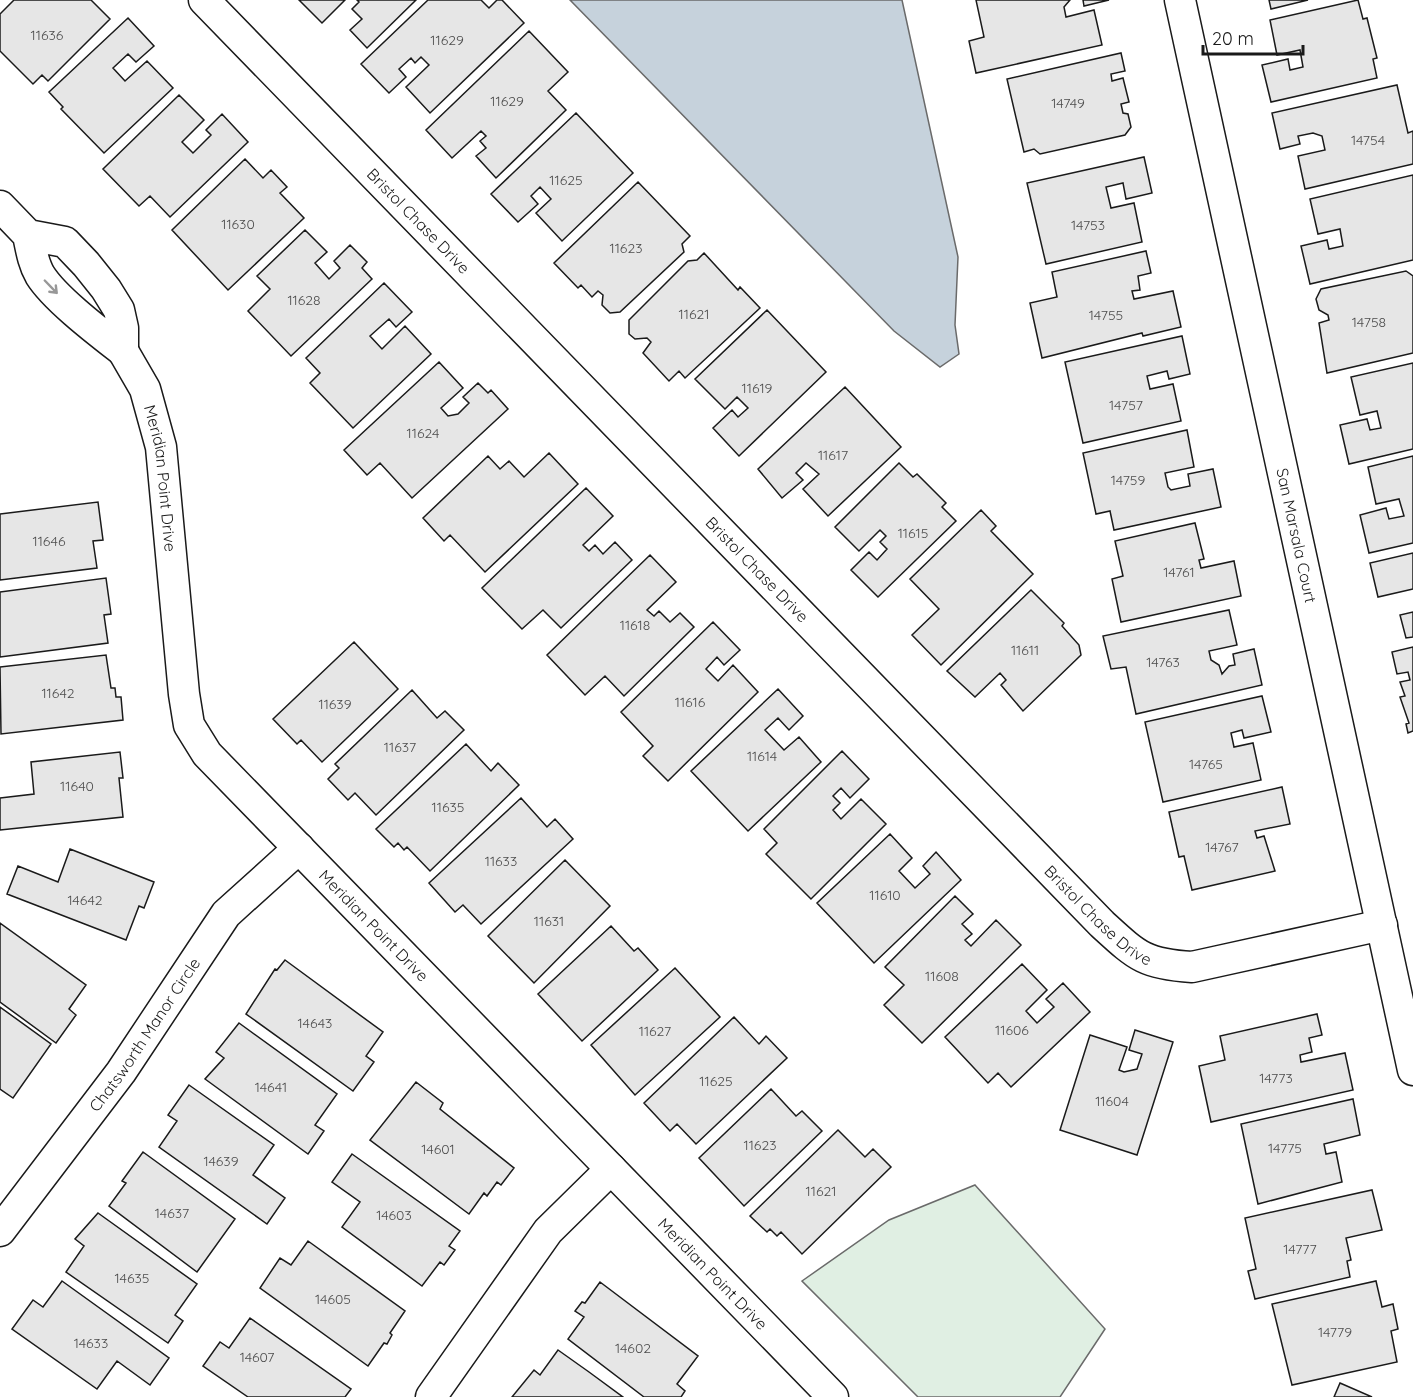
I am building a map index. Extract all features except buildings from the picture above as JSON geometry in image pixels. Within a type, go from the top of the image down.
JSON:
[{"type":"street","name":"Bristol Chase Drive","points":[[204,0],[1094,916],[1139,958],[1163,966],[1192,967],[1382,925]]},
{"type":"street","name":"San Marsala Court","points":[[1180,0],[1413,1070]]},
{"type":"street","name":"Meridian Point Drive","points":[[0,206],[28,235],[32,257],[41,276],[100,333],[123,351],[146,389],[160,447],[189,725],[207,754],[833,1397]]},
{"type":"street","name":"Meridian Point Drive","points":[[28,235],[65,242],[100,281],[118,309],[123,328],[123,351]]},
{"type":"street","name":"Chatsworth Manor Circle","points":[[0,1231],[121,1072],[226,914],[299,848]]},
{"type":"street","points":[[431,1397],[548,1231],[611,1168]]},
{"type":"green space","points":[[975,1185],[1105,1329],[1060,1397],[918,1397],[802,1281],[889,1220]]},
{"type":"shaded area","points":[[570,0],[902,0],[958,257],[955,325],[959,354],[940,367],[894,331]]}]
